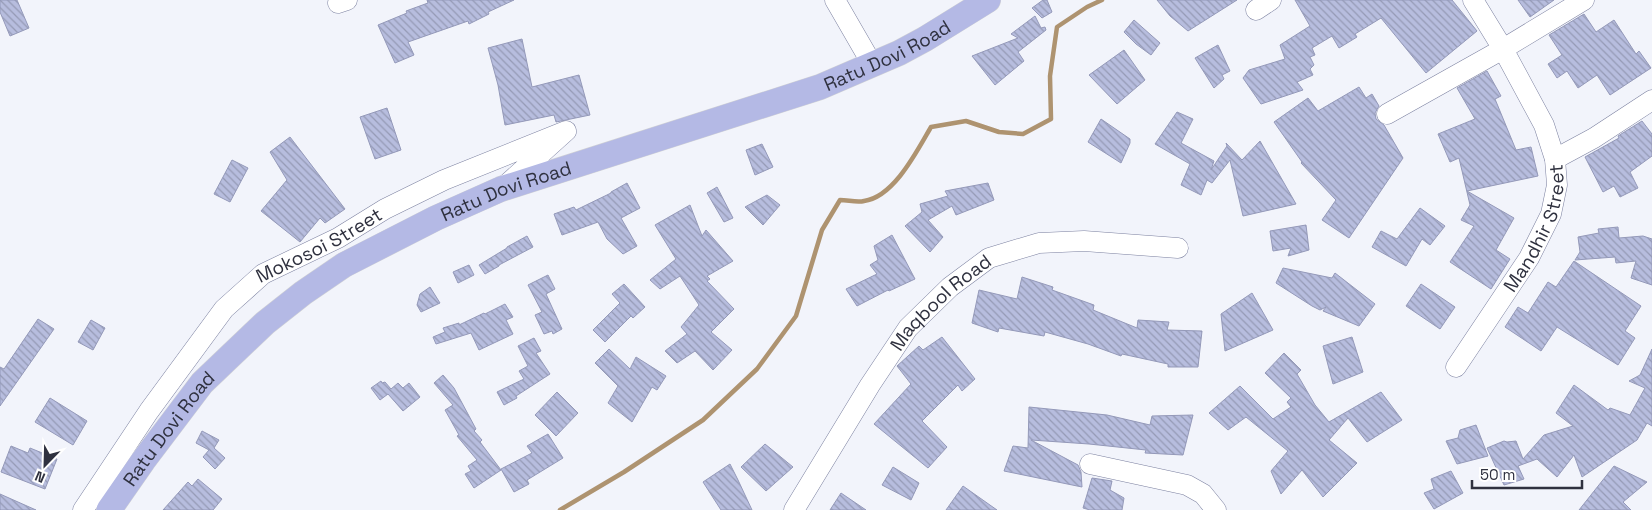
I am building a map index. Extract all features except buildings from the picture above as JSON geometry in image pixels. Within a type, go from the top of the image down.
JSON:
[{"type":"main road","name":"Ratu Dovi Road","points":[[109,510],[202,382],[266,323],[303,293],[344,265],[436,218],[501,190],[820,87],[899,53],[926,39],[988,0]]},
{"type":"street","points":[[834,0],[872,64]]},
{"type":"street","name":"Mandhir Street","points":[[1456,367],[1529,258],[1551,214],[1558,186],[1555,159],[1544,125],[1503,49],[1473,0]]},
{"type":"street","points":[[1387,114],[1503,49],[1584,0]]},
{"type":"street","points":[[1555,159],[1594,138],[1652,100]]},
{"type":"street","name":"Mokosoi Street","points":[[83,510],[149,411],[224,309],[263,274],[338,238],[385,208],[444,180],[566,131],[501,190]]},
{"type":"street","name":"Maqbool Road","points":[[794,510],[870,385],[908,328],[950,287],[989,258],[1039,243],[1084,241],[1178,248]]},
{"type":"street","points":[[1090,464],[1187,485],[1202,494],[1216,510]]},
{"type":"waterway","points":[[560,510],[624,472],[703,420],[757,369],[796,316],[822,230],[840,200],[864,201],[875,198],[885,191],[904,172],[931,127],[966,121],[999,132],[1023,134],[1051,119],[1050,76],[1057,27],[1087,7],[1102,0]]}]
